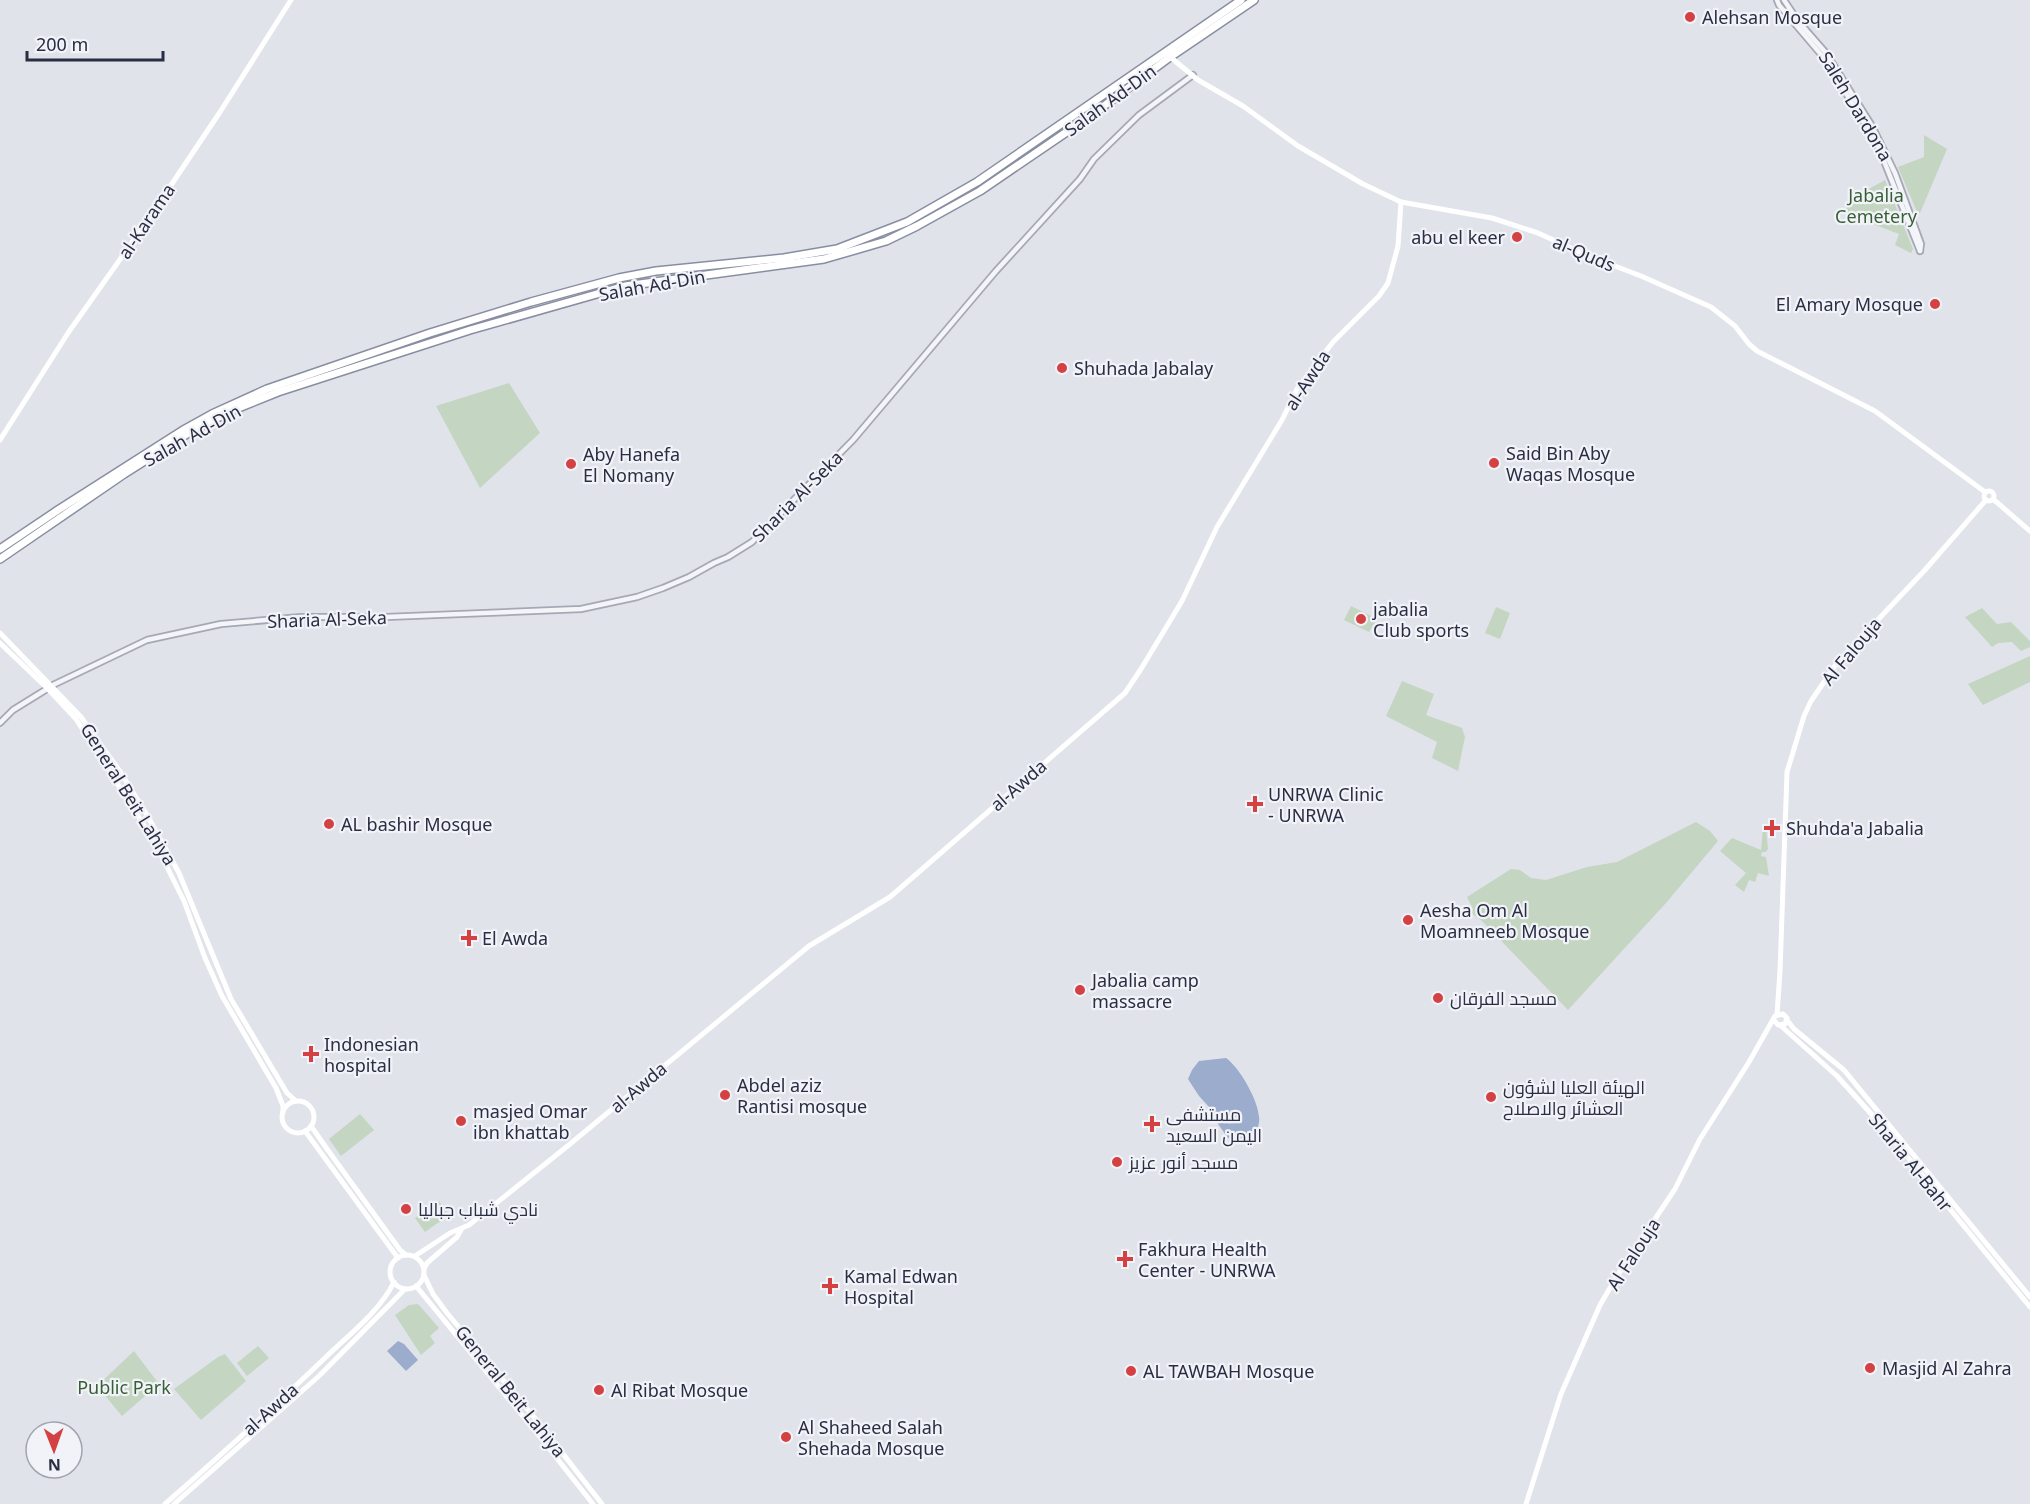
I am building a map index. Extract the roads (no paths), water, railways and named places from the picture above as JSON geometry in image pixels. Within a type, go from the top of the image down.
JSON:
[{"type":"highway","name":"Salah Ad-Din","points":[[0,549],[185,429],[267,389],[430,333],[620,278],[656,271],[784,258],[837,249],[907,222],[977,182],[1240,0]]},
{"type":"highway","name":"Salah Ad-Din","points":[[0,559],[123,474],[190,432],[231,411],[278,392],[470,330],[625,286],[824,259],[886,241],[925,222],[980,190],[1093,114],[1170,57],[1254,0]]},
{"type":"main road","name":"al-Karama","points":[[0,440],[68,333],[220,112],[291,0]]},
{"type":"main road","name":"al-Quds","points":[[1164,52],[1193,75],[1267,122],[1307,152],[1363,184],[1401,201],[1492,218],[1538,233],[1711,307],[1735,326],[1757,351],[1875,411],[1985,492]]},
{"type":"main road","name":"al-Awda","points":[[424,1272],[427,1263],[457,1237],[461,1230],[570,1144],[801,953],[890,897],[1125,693],[1142,669],[1182,601],[1217,527],[1282,420],[1297,389],[1333,342],[1388,283],[1398,246],[1401,201]]},
{"type":"main road","points":[[1985,492],[1992,492],[1993,499],[1986,500],[1985,492]]},
{"type":"main road","points":[[1993,499],[2030,531]]},
{"type":"main road","name":"Al Falouja","points":[[1526,1504],[1561,1394],[1600,1305],[1675,1189],[1700,1139],[1776,1017],[1780,971],[1787,772],[1811,700],[1837,663],[1924,572],[1986,500]]},
{"type":"main road","name":"General Beit Lahiya","points":[[0,633],[50,688],[81,727],[154,841],[184,901],[218,986],[276,1088],[283,1112]]},
{"type":"main road","name":"General Beit Lahiya","points":[[0,644],[81,717],[100,742],[147,815],[179,873],[231,999],[287,1093],[296,1101]]},
{"type":"main road","name":"Sharia Al-Bahr","points":[[2030,1298],[1844,1070],[1794,1029],[1784,1015],[1776,1017],[1778,1025],[1782,1026],[1837,1076],[1883,1126],[2030,1307]]},
{"type":"main road","points":[[1782,1026],[1787,1020]]},
{"type":"main road","points":[[296,1101],[305,1102],[312,1108],[314,1117],[312,1126],[305,1131],[289,1130],[283,1121],[283,1112],[288,1105],[296,1101]]},
{"type":"main road","points":[[312,1126],[400,1250],[406,1255]]},
{"type":"main road","points":[[305,1131],[398,1258]]},
{"type":"main road","name":"al-Awda","points":[[415,1256],[450,1233],[461,1230]]},
{"type":"main road","points":[[406,1255],[415,1256],[421,1261],[424,1272],[422,1281],[416,1287],[405,1289],[394,1282],[390,1269],[398,1258],[406,1255]]},
{"type":"main road","name":"General Beit Lahiya","points":[[424,1272],[433,1293],[447,1313],[539,1423],[602,1504]]},
{"type":"main road","name":"al-Awda","points":[[165,1504],[294,1388],[350,1334],[389,1292],[394,1282]]},
{"type":"main road","name":"General Beit Lahiya","points":[[416,1287],[593,1504]]},
{"type":"main road","name":"al-Awda","points":[[174,1504],[319,1376],[405,1289]]},
{"type":"street","name":"Saleh Dardona","points":[[1777,0],[1779,6],[1824,58],[1867,127],[1880,151],[1920,251],[1921,244],[1884,148],[1833,64],[1784,0]]},
{"type":"street","name":"Sharia Al-Seka","points":[[0,723],[13,711],[50,688],[147,640],[221,624],[301,617],[386,617],[580,609],[616,602],[663,588],[689,578],[714,562],[728,557],[752,542],[853,440],[996,271],[1080,179],[1094,159],[1139,115],[1193,75]]},
{"type":"water","points":[[1226,1058],[1252,1093],[1258,1110],[1257,1131],[1243,1140],[1228,1138],[1218,1124],[1219,1118],[1199,1096],[1188,1079],[1199,1061]]},
{"type":"water","points":[[398,1341],[404,1344],[418,1360],[406,1371],[387,1351]]},
{"type":"place","name":"Alehsan Mosque","points":[[1690,17]]},
{"type":"place","name":"abu el keer","points":[[1517,237]]},
{"type":"place","name":"El Amary Mosque","points":[[1935,304]]},
{"type":"place","name":"Shuhada Jabalay","points":[[1062,368]]},
{"type":"place","name":"Said Bin Aby Waqas Mosque","points":[[1494,463]]},
{"type":"place","name":"Aby Hanefa El Nomany","points":[[571,464]]},
{"type":"place","name":"jabalia Club sports","points":[[1361,619]]},
{"type":"place","name":"UNRWA Clinic - UNRWA","points":[[1255,804]]},
{"type":"place","name":"AL bashir Mosque","points":[[329,824]]},
{"type":"place","name":"Shuhda'a Jabalia","points":[[1772,828]]},
{"type":"place","name":"Aesha Om Al Moamneeb Mosque","points":[[1408,920]]},
{"type":"place","name":"El Awda","points":[[469,938]]},
{"type":"place","name":"Jabalia camp massacre","points":[[1080,990]]},
{"type":"place","name":"مسجد الفرقان","points":[[1438,998]]},
{"type":"place","name":"Indonesian hospital","points":[[311,1054]]},
{"type":"place","name":"Abdel aziz Rantisi mosque","points":[[725,1095]]},
{"type":"place","name":"الهيئة العليا لشؤون العشائر والاصلاح","points":[[1491,1097]]},
{"type":"place","name":"masjed Omar ibn khattab","points":[[461,1121]]},
{"type":"place","name":"مستشفى اليمن السعيد","points":[[1152,1124]]},
{"type":"place","name":"مسجد أنور عزيز","points":[[1117,1162]]},
{"type":"place","name":"نادي شباب جباليا","points":[[406,1209]]},
{"type":"place","name":"Fakhura Health Center - UNRWA","points":[[1125,1259]]},
{"type":"place","name":"Kamal Edwan Hospital","points":[[830,1286]]},
{"type":"place","name":"Masjid Al Zahra","points":[[1870,1368]]},
{"type":"place","name":"AL TAWBAH Mosque","points":[[1131,1371]]},
{"type":"place","name":"Al Ribat Mosque","points":[[599,1390]]},
{"type":"place","name":"Al Shaheed Salah Shehada Mosque","points":[[786,1437]]},
{"type":"park label","name":"Jabalia Cemetery","points":[[1876,205]]},
{"type":"park label","name":"Public Park","points":[[124,1387]]}]
